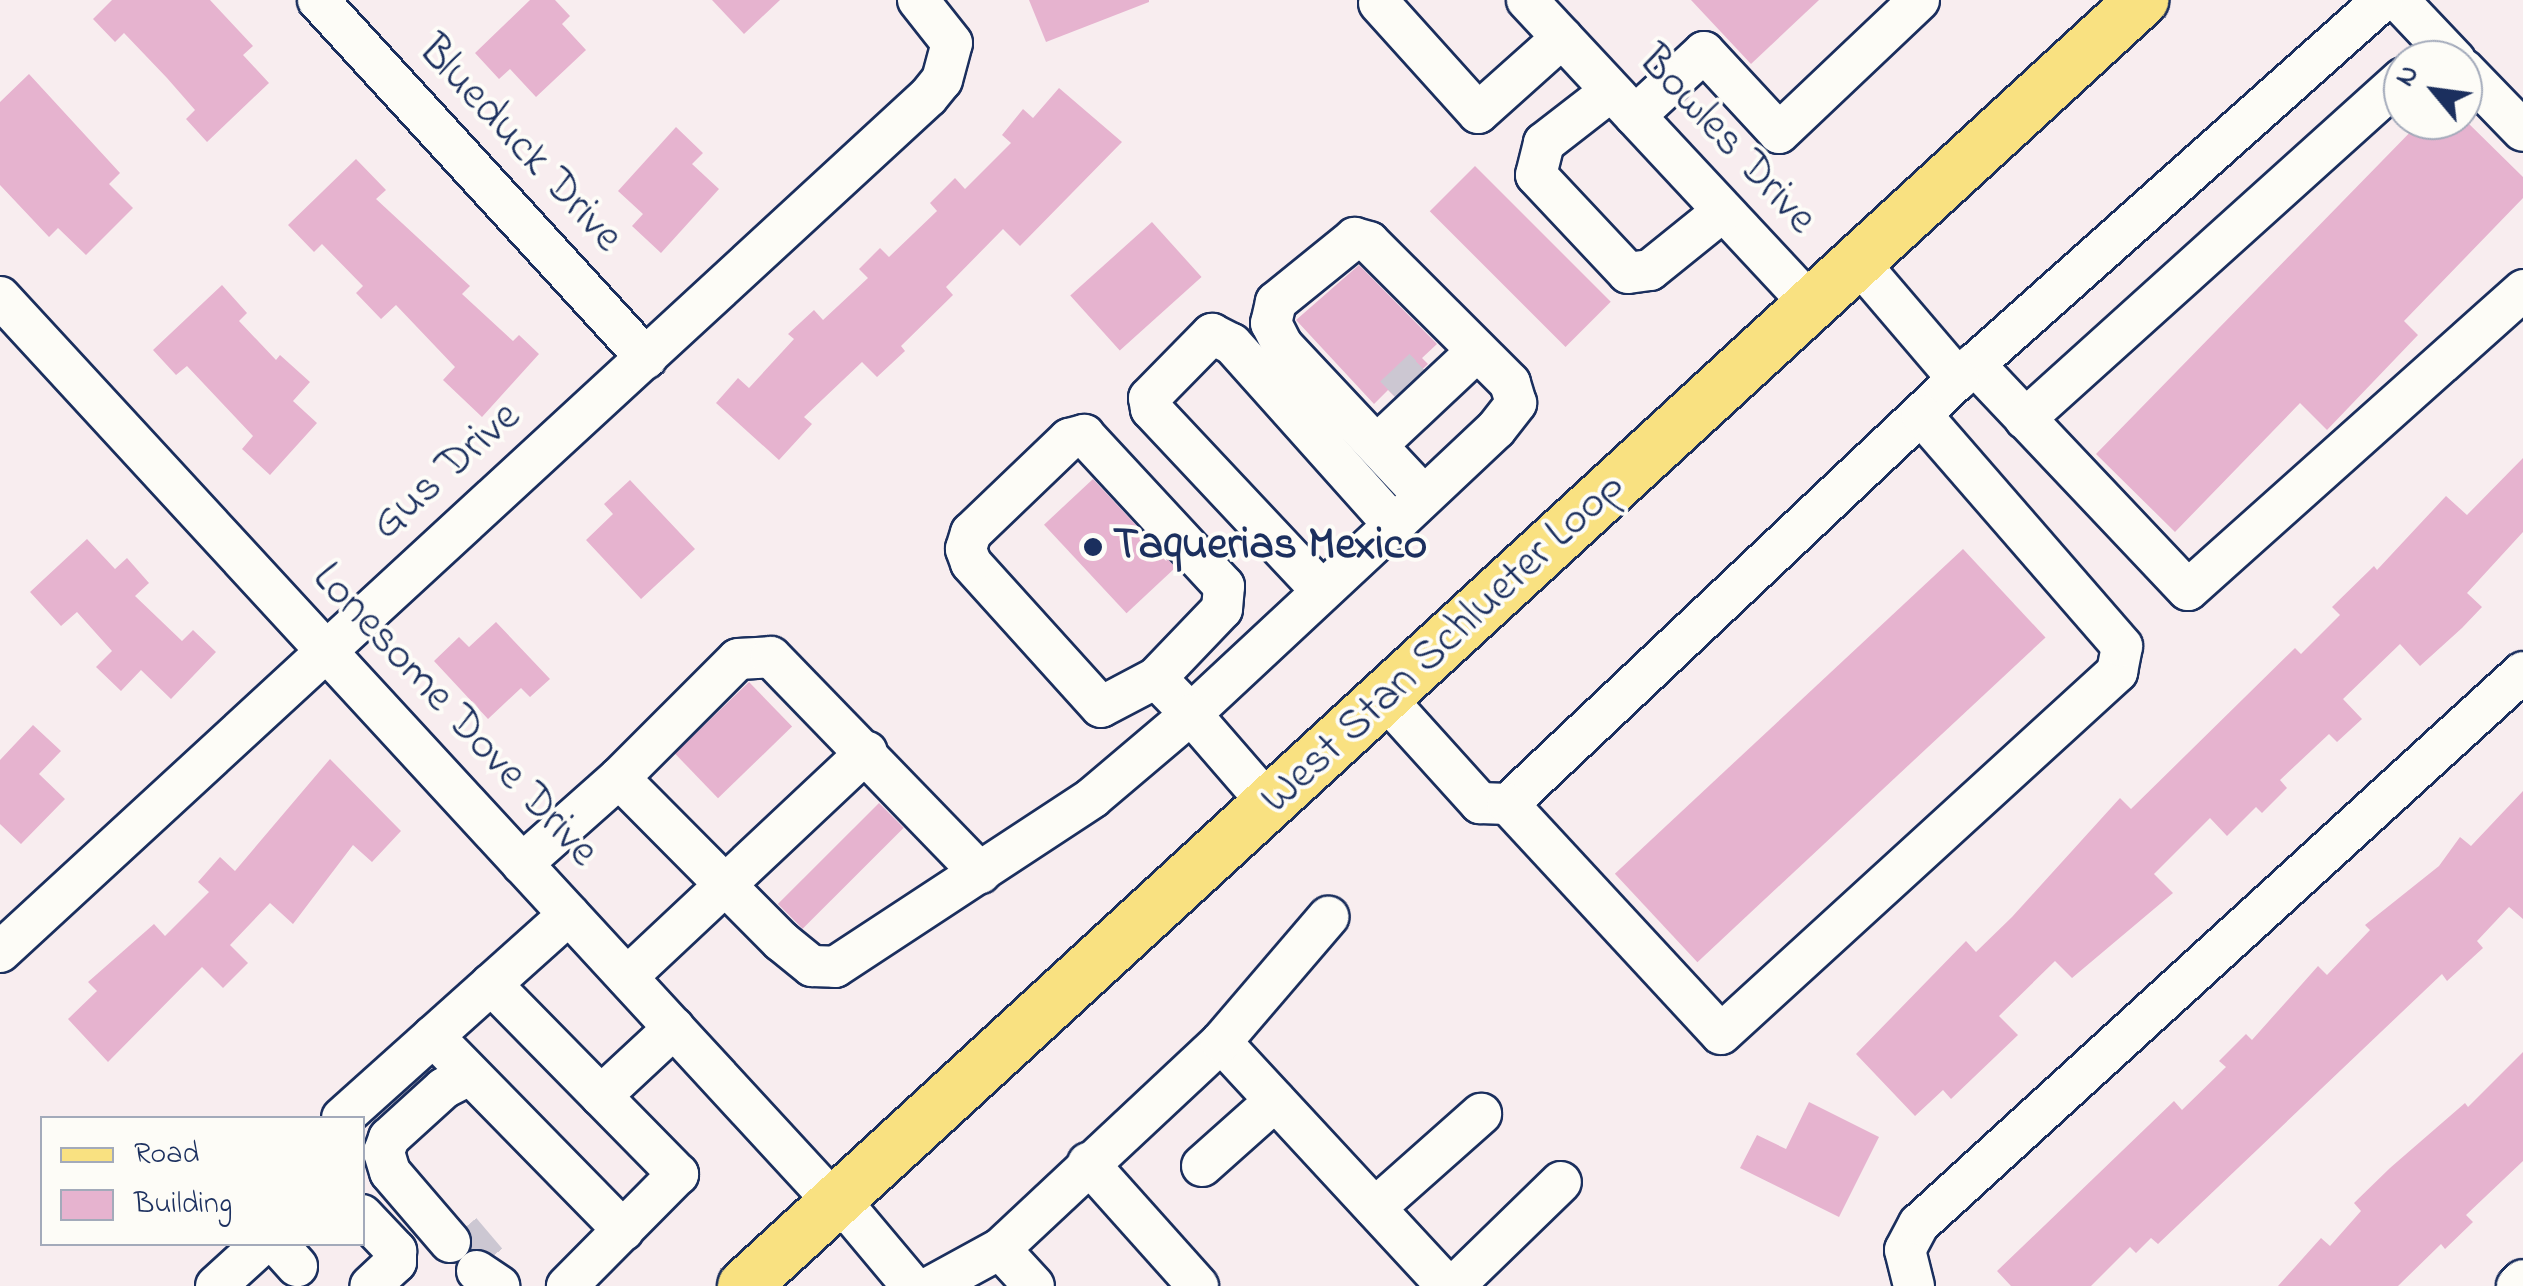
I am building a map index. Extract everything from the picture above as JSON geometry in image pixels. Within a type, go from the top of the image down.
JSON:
[{"type":"main road","name":"West Stan Schlueter Loop","points":[[744,1286],[2142,0]]},
{"type":"street","name":"Blueduck Drive","points":[[318,0],[646,358]]},
{"type":"street","name":"Gus Drive","points":[[2,946],[928,97],[950,58],[952,43],[918,0]]},
{"type":"street","name":"Bowles Drive","points":[[1527,0],[1812,306]]},
{"type":"street","points":[[1723,211],[1650,270],[1628,273],[1536,175],[1544,143],[1623,103],[1704,52],[1780,132],[1919,0]]},
{"type":"street","points":[[1386,698],[1480,804],[1508,804],[1966,371],[2383,0]]},
{"type":"street","points":[[2398,0],[2430,40]]},
{"type":"street","points":[[1378,3],[1478,113],[1562,38]]},
{"type":"street","points":[[2483,94],[2523,131]]},
{"type":"street","points":[[2024,418],[2383,96]]},
{"type":"street","points":[[618,778],[812,966],[835,967],[1092,798],[1191,714],[1394,525],[1424,496],[1516,403],[1510,383],[1473,355],[1369,242],[1355,238],[1276,302],[1271,323],[1282,345],[1386,425],[1424,496]]},
{"type":"street","points":[[1859,262],[1966,371],[2024,418],[2188,590],[2523,290]]},
{"type":"street","name":"Lonesome Dove Drive","points":[[0,297],[912,1286]]},
{"type":"street","points":[[1322,592],[1151,410],[1149,398],[1212,334],[1232,344],[1394,525]]},
{"type":"street","points":[[1428,364],[1473,355]]},
{"type":"street","points":[[1386,425],[1473,355]]},
{"type":"street","points":[[1508,804],[1721,1034],[2116,672],[2122,646],[1922,416]]},
{"type":"street","points":[[1084,435],[1094,440],[1224,586],[1222,609],[1156,678],[1101,707],[971,563],[971,533],[1069,439],[1084,435]]},
{"type":"street","points":[[522,864],[618,778],[738,660],[771,657],[980,873]]},
{"type":"street","points":[[1909,1268],[1919,1224],[2523,672]]},
{"type":"street","points":[[1156,678],[1269,804]]},
{"type":"street","points":[[626,977],[867,752]]},
{"type":"street","points":[[344,1116],[569,914]]},
{"type":"street","points":[[932,1286],[1000,1248],[1221,1042],[1328,918]]},
{"type":"street","points":[[491,984],[678,1174],[566,1286]]},
{"type":"street","points":[[601,1096],[674,1028]]},
{"type":"street","points":[[433,1036],[464,1080],[623,1230]]},
{"type":"street","points":[[1221,1042],[1450,1286],[1561,1182]]},
{"type":"street","points":[[456,1237],[390,1172],[384,1152],[389,1138],[430,1100],[464,1080]]},
{"type":"street","points":[[1202,1166],[1275,1100]]},
{"type":"street","points":[[1375,1208],[1481,1114]]},
{"type":"street","points":[[1088,1163],[1198,1286]]},
{"type":"street","points":[[365,1218],[396,1251],[396,1262],[370,1286]]},
{"type":"street","points":[[216,1286],[260,1246]]},
{"type":"street","points":[[1000,1248],[1034,1286]]},
{"type":"street","points":[[2517,1286],[2523,1280]]},
{"type":"building","points":[[112,0],[210,0],[253,46],[243,55],[269,83],[207,142],[186,119],[195,110],[167,78],[124,33],[115,42],[93,19]]},
{"type":"building","points":[[530,0],[555,0],[570,16],[562,24],[586,50],[536,97],[510,69],[499,79],[475,53]]},
{"type":"building","points":[[712,0],[780,0],[744,34]]},
{"type":"building","points":[[1029,0],[1149,0],[1149,2],[1046,42]]},
{"type":"building","points":[[1691,0],[1819,0],[1751,64]]},
{"type":"building","points":[[29,74],[120,173],[109,184],[133,208],[86,255],[58,228],[49,237],[0,185],[0,102]]},
{"type":"building","points":[[1059,88],[1122,142],[1020,246],[1003,229],[946,287],[953,295],[901,346],[905,351],[877,377],[862,362],[804,417],[812,424],[779,460],[716,403],[738,378],[749,388],[794,339],[788,334],[814,310],[823,320],[868,278],[859,269],[880,248],[889,257],[937,211],[930,203],[955,178],[965,189],[1011,143],[1002,135],[1023,109],[1033,118]]},
{"type":"building","points":[[676,127],[703,153],[692,164],[719,189],[661,253],[632,226],[643,214],[618,191]]},
{"type":"building","points":[[2483,138],[2523,177],[2523,198],[2404,321],[2418,335],[2327,430],[2300,403],[2175,532],[2096,454],[2402,140]]},
{"type":"building","points":[[356,159],[386,190],[376,199],[470,286],[462,294],[513,341],[519,335],[539,354],[482,417],[443,380],[455,367],[396,305],[381,319],[356,293],[363,286],[322,244],[314,252],[288,225]]},
{"type":"building","points":[[1475,166],[1611,302],[1566,347],[1430,211]]},
{"type":"building","points":[[1152,222],[1202,277],[1120,351],[1070,296]]},
{"type":"building","points":[[1359,265],[1437,344],[1422,358],[1428,364],[1394,396],[1388,390],[1374,404],[1296,320]]},
{"type":"building","points":[[222,285],[247,313],[239,321],[276,360],[280,355],[310,382],[293,401],[317,423],[270,475],[242,449],[253,436],[187,366],[176,375],[153,350]]},
{"type":"building","points":[[2523,458],[2523,532],[2467,593],[2482,607],[2420,666],[2400,644],[2343,699],[2362,719],[2337,742],[2329,734],[2280,780],[2287,788],[2262,813],[2256,807],[2227,836],[2210,818],[2154,874],[2173,893],[2072,978],[2055,961],[1999,1016],[2018,1035],[1951,1099],[1943,1090],[1915,1116],[1856,1054],[1966,941],[1976,952],[2120,798],[2131,809],[2295,648],[2301,654],[2340,615],[2332,607],[2374,566],[2377,570],[2446,496],[2467,515]]},
{"type":"building","points":[[1093,479],[1176,567],[1127,613],[1044,525]]},
{"type":"building","points":[[630,480],[695,549],[641,599],[586,540],[613,514],[604,504]]},
{"type":"building","points":[[87,539],[115,569],[127,558],[149,583],[135,596],[182,641],[193,630],[216,652],[171,699],[141,670],[121,691],[96,667],[112,651],[77,612],[61,626],[30,592]]},
{"type":"building","points":[[1963,549],[2046,637],[1697,962],[1615,874]]},
{"type":"building","points":[[496,622],[550,679],[530,697],[521,688],[488,719],[434,661],[459,637],[469,647]]},
{"type":"building","points":[[749,682],[792,727],[718,798],[675,754]]},
{"type":"building","points":[[33,725],[61,751],[39,774],[65,799],[21,844],[0,824],[0,760]]},
{"type":"building","points":[[330,759],[401,831],[372,862],[353,845],[293,924],[270,903],[230,945],[248,963],[223,988],[202,967],[108,1062],[68,1019],[97,991],[88,982],[154,924],[165,936],[209,892],[198,882],[220,857],[235,871]]},
{"type":"building","points":[[2523,791],[2523,919],[2509,907],[2477,941],[2483,948],[2447,981],[2442,974],[2158,1244],[2151,1238],[2136,1253],[2130,1247],[2091,1286],[2011,1286],[1997,1271],[2174,1101],[2182,1110],[2226,1067],[2219,1061],[2246,1034],[2252,1040],[2318,966],[2327,975],[2370,930],[2365,925],[2439,866],[2460,837],[2471,846]]},
{"type":"building","points":[[879,803],[904,828],[803,929],[778,904]]},
{"type":"building","points":[[2523,1052],[2523,1161],[2466,1215],[2473,1222],[2445,1249],[2441,1244],[2398,1286],[2278,1286],[2321,1238],[2330,1246],[2361,1211],[2354,1203],[2390,1168],[2465,1103],[2468,1107]]},
{"type":"building","points":[[1809,1102],[1879,1137],[1839,1217],[1740,1168],[1757,1135],[1786,1149]]},
{"type":"tunnel","points":[[1394,396],[1428,364]]},
{"type":"tunnel","points":[[461,1231],[489,1264]]},
{"type":"place","name":"Taquerias Mexico","points":[[1093,547]]}]
